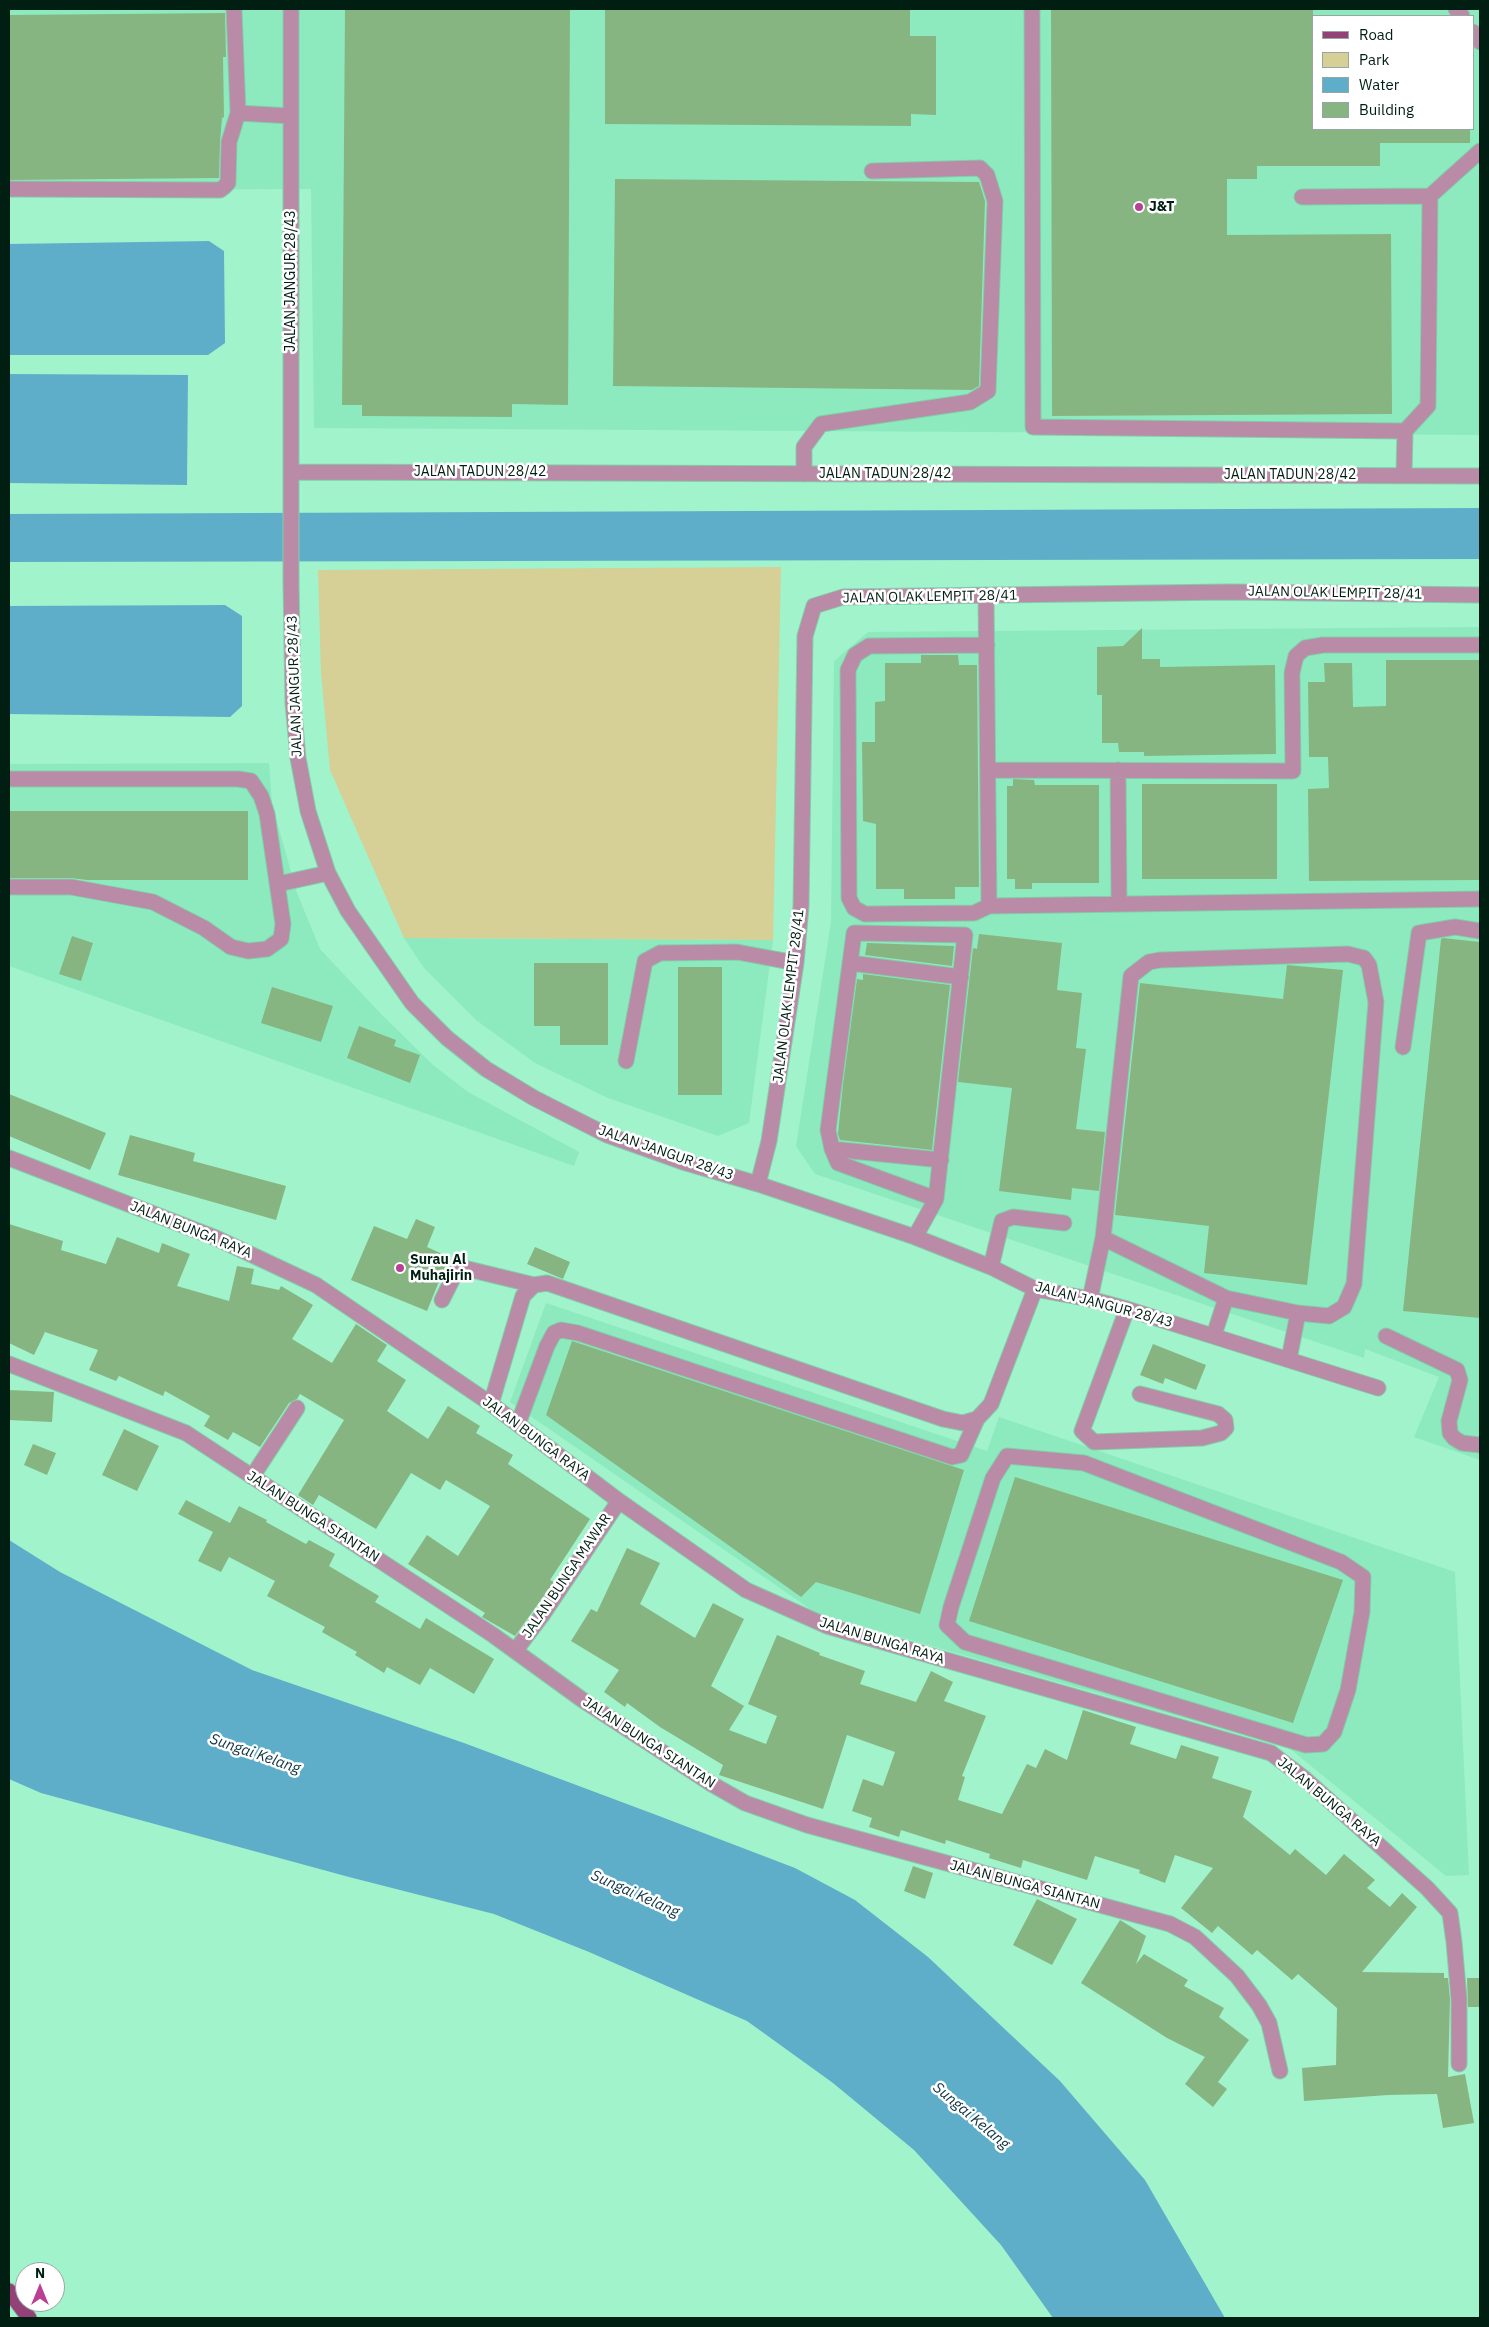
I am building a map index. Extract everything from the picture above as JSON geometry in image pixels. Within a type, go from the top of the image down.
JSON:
[{"type":"main road","points":[[9,2291],[29,2318]]},
{"type":"street","points":[[9,189],[220,190],[228,183],[229,142],[238,113],[234,9]]},
{"type":"street","name":"JALAN JANGUR 28/43","points":[[291,9],[291,582],[294,703],[298,758],[308,811],[328,873],[348,911],[412,1003],[447,1038],[486,1069],[534,1098],[607,1135],[684,1162],[758,1184],[915,1236],[991,1267],[1035,1289],[1090,1300],[1127,1310],[1378,1388]]},
{"type":"street","points":[[1032,9],[1032,427],[1405,431]]},
{"type":"street","points":[[238,113],[291,116]]},
{"type":"street","points":[[1302,197],[1430,196],[1480,151]]},
{"type":"street","points":[[804,474],[804,447],[821,424],[970,402],[988,391],[995,200],[988,175],[980,168],[872,171]]},
{"type":"street","points":[[1404,476],[1405,431],[1428,406],[1430,196]]},
{"type":"street","name":"JALAN TADUN 28/42","points":[[291,472],[1480,476]]},
{"type":"street","name":"JALAN OLAK LEMPIT 28/41","points":[[758,1184],[769,1141],[796,963],[801,906],[805,636],[814,606],[843,597],[1229,592],[1480,595]]},
{"type":"street","points":[[986,595],[989,906]]},
{"type":"street","points":[[986,645],[869,646],[855,655],[848,670],[849,898],[854,908],[865,914],[974,913],[989,906],[1480,899]]},
{"type":"street","points":[[988,770],[1293,771],[1292,673],[1296,656],[1305,648],[1323,645],[1480,645]]},
{"type":"street","points":[[1118,770],[1119,903]]},
{"type":"street","points":[[9,778],[238,779],[251,781],[261,796],[267,814],[283,924],[281,939],[267,949],[248,951],[231,947],[204,928],[153,902],[71,887],[9,887]]},
{"type":"street","points":[[278,884],[328,873]]},
{"type":"street","points":[[1403,1047],[1419,933],[1455,927],[1480,931]]},
{"type":"street","points":[[915,1236],[936,1199],[966,935],[854,932],[828,1130],[832,1149],[838,1163],[936,1199]]},
{"type":"street","points":[[626,1061],[645,961],[660,953],[737,952],[796,963]]},
{"type":"street","points":[[1090,1300],[1103,1238],[1131,976],[1149,962],[1160,960],[1348,954],[1364,958],[1371,970],[1376,1002],[1354,1284],[1344,1307],[1329,1316],[1298,1313],[1226,1298],[1103,1238]]},
{"type":"street","points":[[850,963],[961,977]]},
{"type":"street","points":[[832,1149],[941,1160]]},
{"type":"street","name":"JALAN BUNGA RAYA","points":[[9,1158],[216,1238],[316,1285],[491,1404],[619,1501],[746,1590],[827,1626],[1271,1753],[1305,1779],[1427,1888],[1450,1913],[1459,1999],[1459,2064]]},
{"type":"street","points":[[991,1267],[1002,1221],[1013,1217],[1064,1223]]},
{"type":"street","points":[[442,1300],[458,1270],[468,1269],[534,1285],[546,1283],[943,1419],[963,1423],[977,1419]]},
{"type":"street","points":[[491,1404],[523,1296],[534,1285]]},
{"type":"street","points":[[518,1424],[547,1346],[554,1333],[561,1330],[578,1333],[952,1457],[961,1455],[977,1419],[991,1404],[1035,1289]]},
{"type":"street","points":[[1214,1336],[1226,1298]]},
{"type":"street","points":[[1127,1310],[1082,1431],[1094,1442],[1202,1438],[1221,1434],[1226,1428],[1225,1420],[1218,1414],[1140,1394]]},
{"type":"street","points":[[1289,1359],[1298,1313]]},
{"type":"street","points":[[1386,1336],[1457,1370],[1460,1380],[1449,1421],[1450,1432],[1454,1438],[1462,1442],[1480,1445]]},
{"type":"street","name":"JALAN BUNGA SIANTAN","points":[[9,1364],[186,1434],[515,1651],[584,1701],[710,1784],[746,1803],[807,1825],[1170,1924],[1195,1937],[1237,1976],[1259,2005],[1269,2023],[1280,2071]]},
{"type":"street","points":[[252,1477],[297,1408]]},
{"type":"street","points":[[1084,1463],[1094,1442]]},
{"type":"street","points":[[1007,1456],[1084,1463],[1341,1562],[1363,1577],[1362,1612],[1348,1690],[1334,1732],[1323,1744],[1306,1745],[965,1642],[947,1625],[992,1478],[1007,1456]]},
{"type":"street","name":"JALAN BUNGA MAWAR","points":[[515,1651],[543,1614],[619,1501]]},
{"type":"shaded area","points":[[9,9],[1480,9],[1480,435],[314,428],[311,189],[9,190]]},
{"type":"shaded area","points":[[1480,627],[1480,1460],[1414,1437],[1439,1377],[1365,1349],[1364,1358],[815,1174],[796,1146],[831,922],[834,661],[868,632]]},
{"type":"shaded area","points":[[269,763],[272,804],[297,893],[320,949],[383,1016],[433,1065],[468,1092],[579,1152],[574,1166],[9,966],[9,764]]},
{"type":"shaded area","points":[[404,938],[773,940],[749,1123],[718,1136],[608,1098],[535,1063],[476,1020],[424,968]]},
{"type":"shaded area","points":[[546,1303],[987,1451],[999,1417],[1455,1572],[1469,1875],[1446,1876],[1289,1748],[816,1613],[510,1402]]},
{"type":"green space","points":[[781,567],[773,940],[404,938],[330,770],[321,673],[318,570]]},
{"type":"water","points":[[209,241],[224,251],[225,343],[208,355],[9,355],[9,244]]},
{"type":"water","points":[[9,374],[188,375],[187,485],[9,483]]},
{"type":"water","points":[[1480,508],[1480,559],[9,562],[9,514]]},
{"type":"water","points":[[225,605],[242,616],[242,706],[230,717],[9,714],[9,606]]},
{"type":"water","name":"Sungai Kelang","points":[[9,1540],[60,1572],[252,1670],[464,1743],[659,1816],[795,1868],[855,1900],[928,1957],[1060,2081],[1145,2180],[1225,2318],[1053,2318],[1001,2245],[914,2150],[833,2083],[747,2021],[589,1952],[494,1914],[349,1877],[41,1793],[9,1779]]},
{"type":"building","points":[[345,9],[570,9],[568,405],[512,404],[512,417],[362,416],[362,405],[342,405]]},
{"type":"building","points":[[605,9],[910,9],[910,36],[936,36],[936,115],[911,114],[911,126],[605,124]]},
{"type":"building","name":"J&T","points":[[1051,9],[1313,9],[1312,130],[1470,130],[1470,143],[1380,143],[1380,166],[1257,166],[1257,179],[1227,179],[1227,235],[1391,234],[1392,414],[1052,416]]},
{"type":"building","points":[[225,13],[226,57],[223,57],[224,117],[222,118],[220,142],[219,178],[9,180],[9,15]]},
{"type":"building","points":[[615,179],[979,182],[985,201],[979,386],[972,390],[613,386]]},
{"type":"building","points":[[1142,628],[1142,659],[1160,659],[1160,667],[1275,665],[1276,754],[1144,756],[1144,752],[1119,752],[1118,743],[1102,743],[1102,695],[1097,695],[1097,647],[1123,646]]},
{"type":"building","points":[[921,655],[958,655],[959,665],[977,665],[979,887],[955,887],[955,899],[904,899],[904,889],[876,889],[876,824],[863,821],[862,742],[875,742],[875,702],[885,701],[885,663],[921,663]]},
{"type":"building","points":[[1386,660],[1480,660],[1480,880],[1309,881],[1308,789],[1329,788],[1328,757],[1309,757],[1308,682],[1325,682],[1324,663],[1352,663],[1353,707],[1386,706]]},
{"type":"building","points":[[1013,779],[1034,780],[1035,785],[1099,785],[1099,883],[1032,883],[1032,889],[1015,889],[1015,879],[1007,879],[1007,786],[1013,786]]},
{"type":"building","points":[[1142,784],[1277,784],[1277,879],[1142,879]]},
{"type":"building","points":[[9,811],[248,811],[248,880],[9,878]]},
{"type":"building","points":[[979,934],[1062,943],[1057,990],[1082,993],[1076,1048],[1086,1049],[1076,1129],[1105,1132],[1099,1191],[1072,1188],[1071,1200],[999,1191],[1012,1088],[958,1082],[973,948],[977,949]]},
{"type":"building","points":[[72,936],[93,943],[81,981],[59,974]]},
{"type":"building","points":[[1441,939],[1480,942],[1480,1318],[1403,1311]]},
{"type":"building","points":[[867,943],[954,946],[952,966],[865,955]]},
{"type":"building","points":[[534,963],[608,963],[608,1045],[560,1045],[560,1026],[534,1026]]},
{"type":"building","points":[[1287,965],[1343,970],[1307,1285],[1204,1273],[1209,1226],[1115,1215],[1140,983],[1283,999]]},
{"type":"building","points":[[678,967],[722,967],[722,1095],[678,1095]]},
{"type":"building","points":[[863,974],[950,985],[932,1150],[840,1140],[838,1134],[843,1084],[857,979],[863,980]]},
{"type":"building","points":[[272,987],[333,1006],[321,1042],[261,1023]]},
{"type":"building","points":[[359,1026],[396,1040],[394,1046],[420,1055],[410,1083],[347,1058]]},
{"type":"building","points":[[9,1094],[106,1133],[90,1170],[9,1136]]},
{"type":"building","points":[[130,1135],[195,1153],[193,1161],[286,1186],[276,1220],[118,1175]]},
{"type":"building","name":"Surau Al Muhajirin","points":[[416,1219],[435,1227],[427,1247],[449,1257],[427,1311],[351,1280],[374,1226],[407,1239]]},
{"type":"building","points":[[9,1224],[63,1241],[61,1250],[106,1264],[117,1237],[159,1253],[162,1243],[190,1254],[177,1286],[229,1301],[237,1266],[254,1269],[251,1284],[279,1290],[281,1286],[313,1305],[292,1339],[332,1363],[356,1324],[387,1345],[377,1361],[406,1380],[387,1411],[428,1439],[448,1406],[480,1426],[476,1433],[513,1455],[508,1464],[590,1519],[550,1580],[554,1582],[515,1636],[482,1617],[485,1613],[408,1564],[427,1535],[458,1556],[490,1506],[446,1480],[440,1490],[411,1473],[376,1529],[319,1495],[313,1505],[298,1495],[344,1420],[300,1394],[297,1399],[289,1403],[260,1447],[233,1432],[228,1440],[204,1426],[210,1416],[165,1391],[163,1396],[119,1376],[116,1381],[89,1370],[98,1350],[45,1332],[34,1355],[9,1343]]},
{"type":"building","points":[[535,1247],[570,1262],[563,1279],[527,1264]]},
{"type":"building","points":[[572,1341],[964,1470],[920,1614],[816,1582],[801,1597],[546,1415]]},
{"type":"building","points":[[1153,1344],[1206,1365],[1196,1390],[1165,1378],[1163,1384],[1140,1375]]},
{"type":"building","points":[[9,1390],[54,1392],[52,1422],[9,1420]]},
{"type":"building","points":[[124,1429],[159,1446],[137,1491],[102,1475]]},
{"type":"building","points":[[33,1444],[56,1453],[47,1475],[24,1465]]},
{"type":"building","points":[[1015,1477],[1343,1580],[1293,1723],[969,1621]]},
{"type":"building","points":[[186,1500],[230,1523],[239,1506],[267,1520],[266,1522],[306,1544],[309,1540],[335,1554],[329,1566],[379,1596],[375,1602],[420,1629],[426,1618],[494,1659],[474,1694],[430,1668],[420,1685],[387,1667],[384,1673],[355,1655],[357,1652],[322,1632],[325,1627],[267,1596],[275,1581],[229,1557],[221,1572],[198,1561],[213,1532],[178,1514]]},
{"type":"building","points":[[627,1548],[660,1563],[640,1604],[695,1638],[713,1603],[744,1619],[711,1686],[744,1706],[729,1730],[766,1744],[777,1716],[748,1704],[777,1635],[820,1653],[819,1655],[865,1671],[860,1684],[916,1702],[931,1671],[953,1682],[944,1701],[986,1716],[962,1776],[965,1777],[958,1800],[1002,1814],[1027,1764],[1036,1768],[1045,1749],[1067,1760],[1083,1710],[1136,1727],[1130,1744],[1176,1759],[1181,1745],[1219,1757],[1212,1778],[1252,1791],[1243,1817],[1290,1855],[1295,1849],[1326,1875],[1344,1854],[1375,1880],[1367,1888],[1390,1907],[1402,1893],[1417,1907],[1362,1972],[1444,1973],[1444,1978],[1448,1978],[1450,1999],[1448,2077],[1465,2074],[1474,2123],[1443,2128],[1437,2094],[1388,2095],[1304,2101],[1302,2068],[1336,2065],[1337,2008],[1298,1974],[1292,1980],[1257,1950],[1252,1955],[1218,1926],[1212,1933],[1181,1908],[1213,1868],[1175,1855],[1165,1883],[1139,1873],[1140,1870],[1095,1856],[1087,1880],[1023,1860],[1021,1868],[989,1858],[990,1854],[946,1840],[945,1844],[901,1830],[899,1837],[869,1827],[872,1818],[852,1811],[863,1779],[883,1786],[895,1752],[847,1735],[823,1809],[719,1775],[723,1765],[660,1727],[627,1703],[625,1707],[604,1692],[619,1670],[571,1641],[591,1609],[597,1612]]},
{"type":"building","points":[[913,1866],[933,1873],[925,1899],[904,1891]]},
{"type":"building","points":[[1037,1899],[1077,1919],[1052,1965],[1013,1945]]},
{"type":"building","points":[[1120,1920],[1146,1936],[1136,1964],[1144,1954],[1188,1980],[1184,1986],[1224,2008],[1219,2017],[1249,2040],[1218,2082],[1227,2089],[1213,2107],[1185,2084],[1205,2057],[1167,2038],[1081,1983]]},
{"type":"building","points":[[1467,1978],[1480,1978],[1480,2007],[1468,2007]]},
{"type":"place","name":"J&T","points":[[1139,207]]},
{"type":"place","name":"Surau Al Muhajirin","points":[[400,1268]]}]
